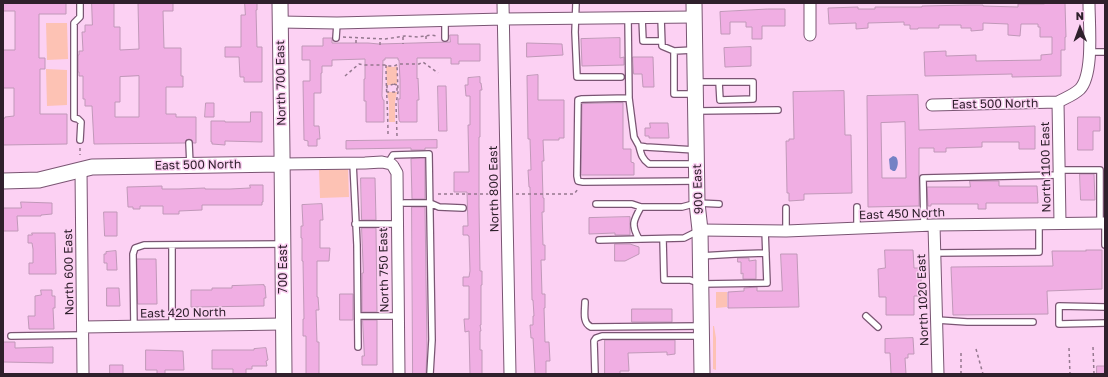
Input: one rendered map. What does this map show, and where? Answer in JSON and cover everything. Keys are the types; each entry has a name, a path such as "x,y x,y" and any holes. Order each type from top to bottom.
{"street":[{"name":"North 700 East","path":"280,3 282,164"},
{"name":"North 800 East","path":"503,3 510,374"},
{"path":"810,3 810,35"},
{"path":"1058,102 1074,94 1080,88 1088,70 1089,3"},
{"path":"280,22 337,23 504,19 661,18 694,10"},
{"name":"900 East","path":"694,10 697,203 700,230 702,374"},
{"name":"East 500 North","path":"932,105 1058,102"},
{"name":"North 1100 East","path":"1058,102 1060,223"},
{"name":"East 500 North","path":"3,181 39,180 92,167 382,162 391,164"},
{"name":"700 East","path":"282,164 284,374"},
{"name":"North 750 East","path":"391,164 397,173 399,374"},
{"name":"North 600 East","path":"81,170 84,374"},
{"name":"East 450 North","path":"700,230 786,231 929,226 1103,223"},
{"name":"North 1020 East","path":"929,226 935,253 938,374"},
{"name":"East 420 North","path":"83,331 134,327 283,324"}],"lane":[{"path":"80,3 80,17 74,23 74,118 78,119 80,122 80,140"},
{"path":"576,3 577,78 621,77"},
{"path":"628,18 629,98 634,137 639,146 642,157 649,164 696,157"},
{"path":"642,18 643,41 661,41"},
{"path":"661,18 662,46 674,51 694,50"},
{"path":"445,21 445,37"},
{"path":"336,37 337,23"},
{"path":"674,51 674,94 719,82 753,82 753,99 720,100 719,82"},
{"path":"1089,52 1105,52"},
{"path":"629,98 578,100 578,181 697,181"},
{"path":"695,111 778,110"},
{"path":"189,143 190,165"},
{"path":"639,146 696,157"},
{"path":"391,164 393,155 429,154 432,340 430,374"},
{"path":"353,163 357,245 358,347"},
{"path":"929,226 923,178 1100,170 1105,245"},
{"path":"404,203 430,203 439,207 462,208"},
{"path":"596,204 632,204 641,207 682,207 697,203 719,204"},
{"path":"639,239 634,231 634,219 641,207"},
{"path":"857,207 857,228"},
{"path":"786,208 786,231"},
{"path":"355,224 397,224"},
{"path":"935,253 1039,252 1039,224"},
{"path":"598,240 684,238 700,230"},
{"path":"663,239 664,280 690,280 700,284 766,283 765,230"},
{"path":"134,327 133,254 135,248 144,245 283,244"},
{"path":"172,245 172,326"},
{"path":"700,256 766,253"},
{"path":"585,302 585,322 591,327 701,331"},
{"path":"1105,307 1059,306 1059,324 1105,323"},
{"path":"358,316 398,316"},
{"path":"866,316 878,327"},
{"path":"937,320 967,322 1033,322"},
{"path":"11,336 83,331"},
{"path":"595,374 594,341 596,338 602,336 701,331"}],"path":[{"path":"336,37 385,39 426,36 445,37"},
{"path":"426,36 426,42"},
{"path":"356,37 356,43"},
{"path":"403,37 403,44"},
{"path":"380,38 380,45"},
{"path":"345,76 359,64 394,66 419,64 423,62 438,73"},
{"path":"386,65 388,136"},
{"path":"397,65 397,136"},
{"path":"386,89 389,84 397,85 397,88"},
{"path":"386,89 387,92 397,92 397,88"},
{"path":"516,194 574,194 583,182"},
{"path":"430,194 495,194"},
{"path":"1093,347 1094,374"},
{"path":"1069,348 1070,374"},
{"path":"976,349 983,374"},
{"path":"961,350 961,374"}],"shaded area":[{"path":"46,23 67,23 68,59 47,60"},
{"path":"386,66 397,66 397,85 387,86"},
{"path":"46,69 67,70 67,105 47,106"},
{"path":"387,92 397,92 395,102 395,122 389,122 389,102"},
{"path":"348,168 349,197 320,198 319,169"},
{"path":"716,292 727,292 727,307 716,308"},
{"path":"713,326 716,338 716,370 713,369"}],"water":[{"path":"893,156 896,157 898,162 895,171 890,169 889,159"}],"building":[{"path":"3,3 66,3 66,14 39,14 39,58 45,58 45,69 40,69 40,114 67,114 67,144 3,145 3,119 5,117 14,116 14,88 3,88 3,50 15,50 15,11 3,11"},
{"path":"92,3 114,3 114,27 120,27 120,50 139,49 138,3 173,3 173,11 163,11 164,48 181,48 181,76 183,76 183,87 166,87 166,114 176,114 176,117 196,117 196,143 193,143 192,140 189,139 186,140 185,143 94,144 92,106 85,106 85,99 83,99 83,76 79,76 78,72 78,55 79,51 83,51 82,32 85,32 85,25 92,25","holes":["139,76 139,117 115,117 115,102 120,102 120,77"]},
{"path":"245,3 257,3 257,47 262,47 262,82 244,82 244,77 240,77 239,57 225,57 225,47 241,47 241,15 245,15"},
{"path":"1065,3 1066,37 1065,50 1061,50 1061,76 1012,77 1012,74 925,76 924,52 946,51 946,56 976,55 976,61 1041,60 1041,55 1052,54 1052,37 1040,37 1040,27 1038,27 1038,24 1021,24 1020,36 1008,35 1008,24 983,23 983,30 971,31 971,28 961,28 961,25 939,25 939,28 910,29 910,25 904,25 904,22 868,23 868,28 856,29 856,23 829,24 828,8 858,7 858,9 875,9 875,7 971,5 1018,7 1018,4"},
{"path":"785,9 785,26 762,26 762,39 752,39 752,27 746,27 746,22 730,22 730,34 721,34 720,12"},
{"path":"450,35 458,35 458,44 480,44 480,61 459,61 459,64 451,64 451,58 417,58 419,100 417,100 417,122 400,122 399,120 398,99 400,99 400,80 398,58 385,58 385,60 383,60 382,96 384,100 384,122 366,122 366,101 364,101 365,59 332,60 332,66 322,66 321,93 314,93 314,126 319,126 320,139 317,139 317,146 308,146 308,141 304,140 303,81 310,81 310,60 302,60 302,46 323,46 323,38 332,38 332,43 379,44 450,42"},
{"path":"620,38 620,58 624,57 624,65 582,66 581,39"},
{"path":"527,43 562,44 563,55 527,57"},
{"path":"751,47 751,66 725,67 724,48"},
{"path":"633,57 653,57 654,87 643,87 642,74 634,74"},
{"path":"538,75 538,100 564,100 564,138 559,138 559,140 543,140 544,161 542,161 544,212 542,212 545,260 541,260 542,294 545,294 545,342 549,342 550,361 546,361 546,374 535,374 533,338 531,338 530,325 533,325 534,316 532,300 530,187 528,170 531,170 530,139 528,139 527,76"},
{"path":"480,77 482,90 480,90 479,206 480,271 482,271 480,350 482,350 482,374 470,374 469,331 465,332 464,319 469,319 469,286 463,286 463,277 469,277 470,271 469,236 463,235 463,226 468,226 467,192 454,192 454,172 469,172 468,125 470,125 470,96 466,96 465,85 468,85 468,78"},
{"path":"438,86 446,86 447,131 439,131"},
{"path":"844,91 845,135 851,135 852,193 804,194 804,200 789,201 789,193 787,193 786,141 789,141 789,139 794,139 793,92"},
{"path":"918,95 919,130 1035,126 1035,149 1019,149 1019,142 982,142 982,147 946,148 946,152 934,152 934,148 919,148 919,206 868,207 867,96","holes":["905,122 906,178 882,178 881,123"]},
{"path":"206,103 214,103 214,117 205,117"},
{"path":"623,103 623,149 631,149 631,162 634,163 634,175 581,175 582,104"},
{"path":"251,112 262,112 262,142 225,141 225,145 212,144 211,121 250,122"},
{"path":"1078,117 1100,117 1100,131 1093,131 1093,150 1078,150"},
{"path":"650,123 668,123 669,138 649,138 649,136 645,136 645,128 650,128"},
{"path":"437,140 437,148 425,148 425,150 411,150 411,148 346,149 346,141"},
{"path":"425,158 425,199 412,199 411,159"},
{"path":"1080,174 1094,174 1095,200 1081,200"},
{"path":"361,178 375,178 376,220 362,220"},
{"path":"970,181 999,181 999,186 1037,186 1038,203 986,203 986,209 978,209 978,204 931,204 931,206 928,206 927,187 970,187"},
{"path":"250,185 263,185 262,205 202,205 202,210 179,211 179,214 163,214 163,206 140,206 140,209 128,207 127,187 162,186 162,189 230,189 250,188"},
{"path":"21,202 52,203 52,214 41,216 17,216 18,231 3,231 3,208 21,208"},
{"path":"322,204 323,220 320,220 320,248 330,248 329,261 317,261 317,297 319,310 316,310 317,342 319,342 319,374 306,374 306,336 303,336 303,261 301,238 301,226 303,226 302,205"},
{"path":"412,207 425,207 426,374 413,374"},
{"path":"104,212 117,212 117,236 105,236"},
{"path":"630,217 630,235 615,235 615,233 589,234 589,218"},
{"path":"362,228 376,228 377,312 362,312"},
{"path":"32,233 55,233 56,274 29,274 29,263 33,263 33,249 32,243 28,243 28,235 32,235"},
{"path":"615,244 630,244 639,247 639,254 625,261 615,261"},
{"path":"885,250 913,250 914,268 921,268 921,296 914,296 914,315 886,315 886,297 879,297 878,269 885,268"},
{"path":"1102,250 1102,289 1047,291 1048,314 953,315 951,267 1053,266 1052,251"},
{"path":"116,251 117,270 107,270 107,263 104,263 104,254 106,254 106,252"},
{"path":"781,254 797,254 799,307 728,308 728,292 744,291 744,288 757,287 757,291 782,291"},
{"path":"738,258 749,258 749,261 756,260 756,279 743,279 743,273 741,274 741,262 738,262"},
{"path":"137,259 156,259 157,304 138,304"},
{"path":"264,285 266,298 264,298 264,306 191,307 191,290 212,290 212,288 232,288 232,286"},
{"path":"107,288 119,288 120,306 107,306"},
{"path":"41,290 52,290 52,296 55,296 55,308 53,308 54,329 29,329 28,316 35,316 35,296 41,295"},
{"path":"340,294 353,294 353,320 340,320"},
{"path":"632,309 672,309 672,322 632,322"},
{"path":"363,320 377,320 377,365 362,365 362,356 364,356"},
{"path":"913,338 914,354 908,354 908,358 905,358 906,374 891,374 890,353 885,353 885,339"},
{"path":"605,340 675,340 675,354 667,355 667,352 628,353 629,371 620,371 620,374 605,374"},
{"path":"3,342 15,342 15,348 53,347 53,363 3,362"},
{"path":"266,348 268,360 266,361 267,366 252,366 252,369 246,369 246,374 233,374 233,369 212,369 212,350 254,350"},
{"path":"146,350 183,351 184,370 165,370 165,374 157,374 157,370 146,370"},
{"path":"110,365 123,365 123,374 110,374"},
{"path":"1097,366 1105,366 1105,374 1097,374"}]}
